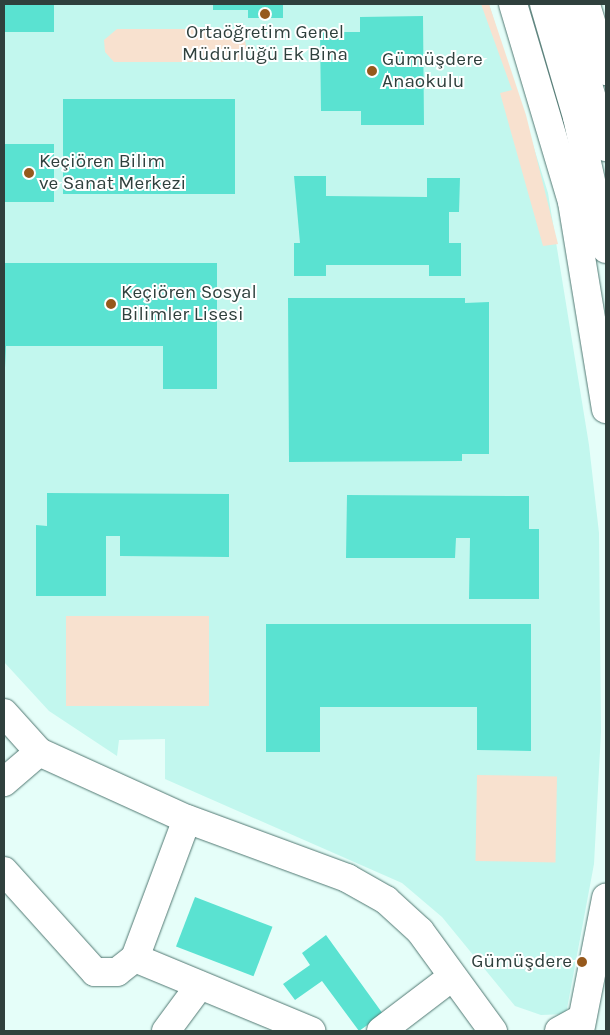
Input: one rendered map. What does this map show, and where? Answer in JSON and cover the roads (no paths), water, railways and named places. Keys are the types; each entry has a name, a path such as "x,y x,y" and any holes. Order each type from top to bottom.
{"street":[{"path":"513,4 572,202 606,409"},
{"path":"544,4 580,126 606,249"},
{"path":"565,4 606,146"},
{"path":"585,4 606,71"},
{"path":"4,713 39,752 187,818 347,878 386,900 420,931 452,977 496,1028"},
{"path":"4,782 39,752"},
{"path":"4,872 95,972 117,972 135,958 187,818"},
{"path":"559,1031 581,1024 606,898"},
{"path":"135,958 200,985 268,1023 310,1031"},
{"path":"381,1031 452,977"},
{"path":"166,1031 200,985"}],"place":[{"name":"Ortaöğretim Genel Müdürlüğü Ek Bina","path":"265,14"},
{"name":"Gümüşdere Anaokulu","path":"372,71"},
{"name":"Keçiören Bilim ve Sanat Merkezi","path":"29,173"},
{"name":"Keçiören Sosyal Bilimler Lisesi","path":"111,304"},
{"name":"Gümüşdere","path":"582,962"}]}
